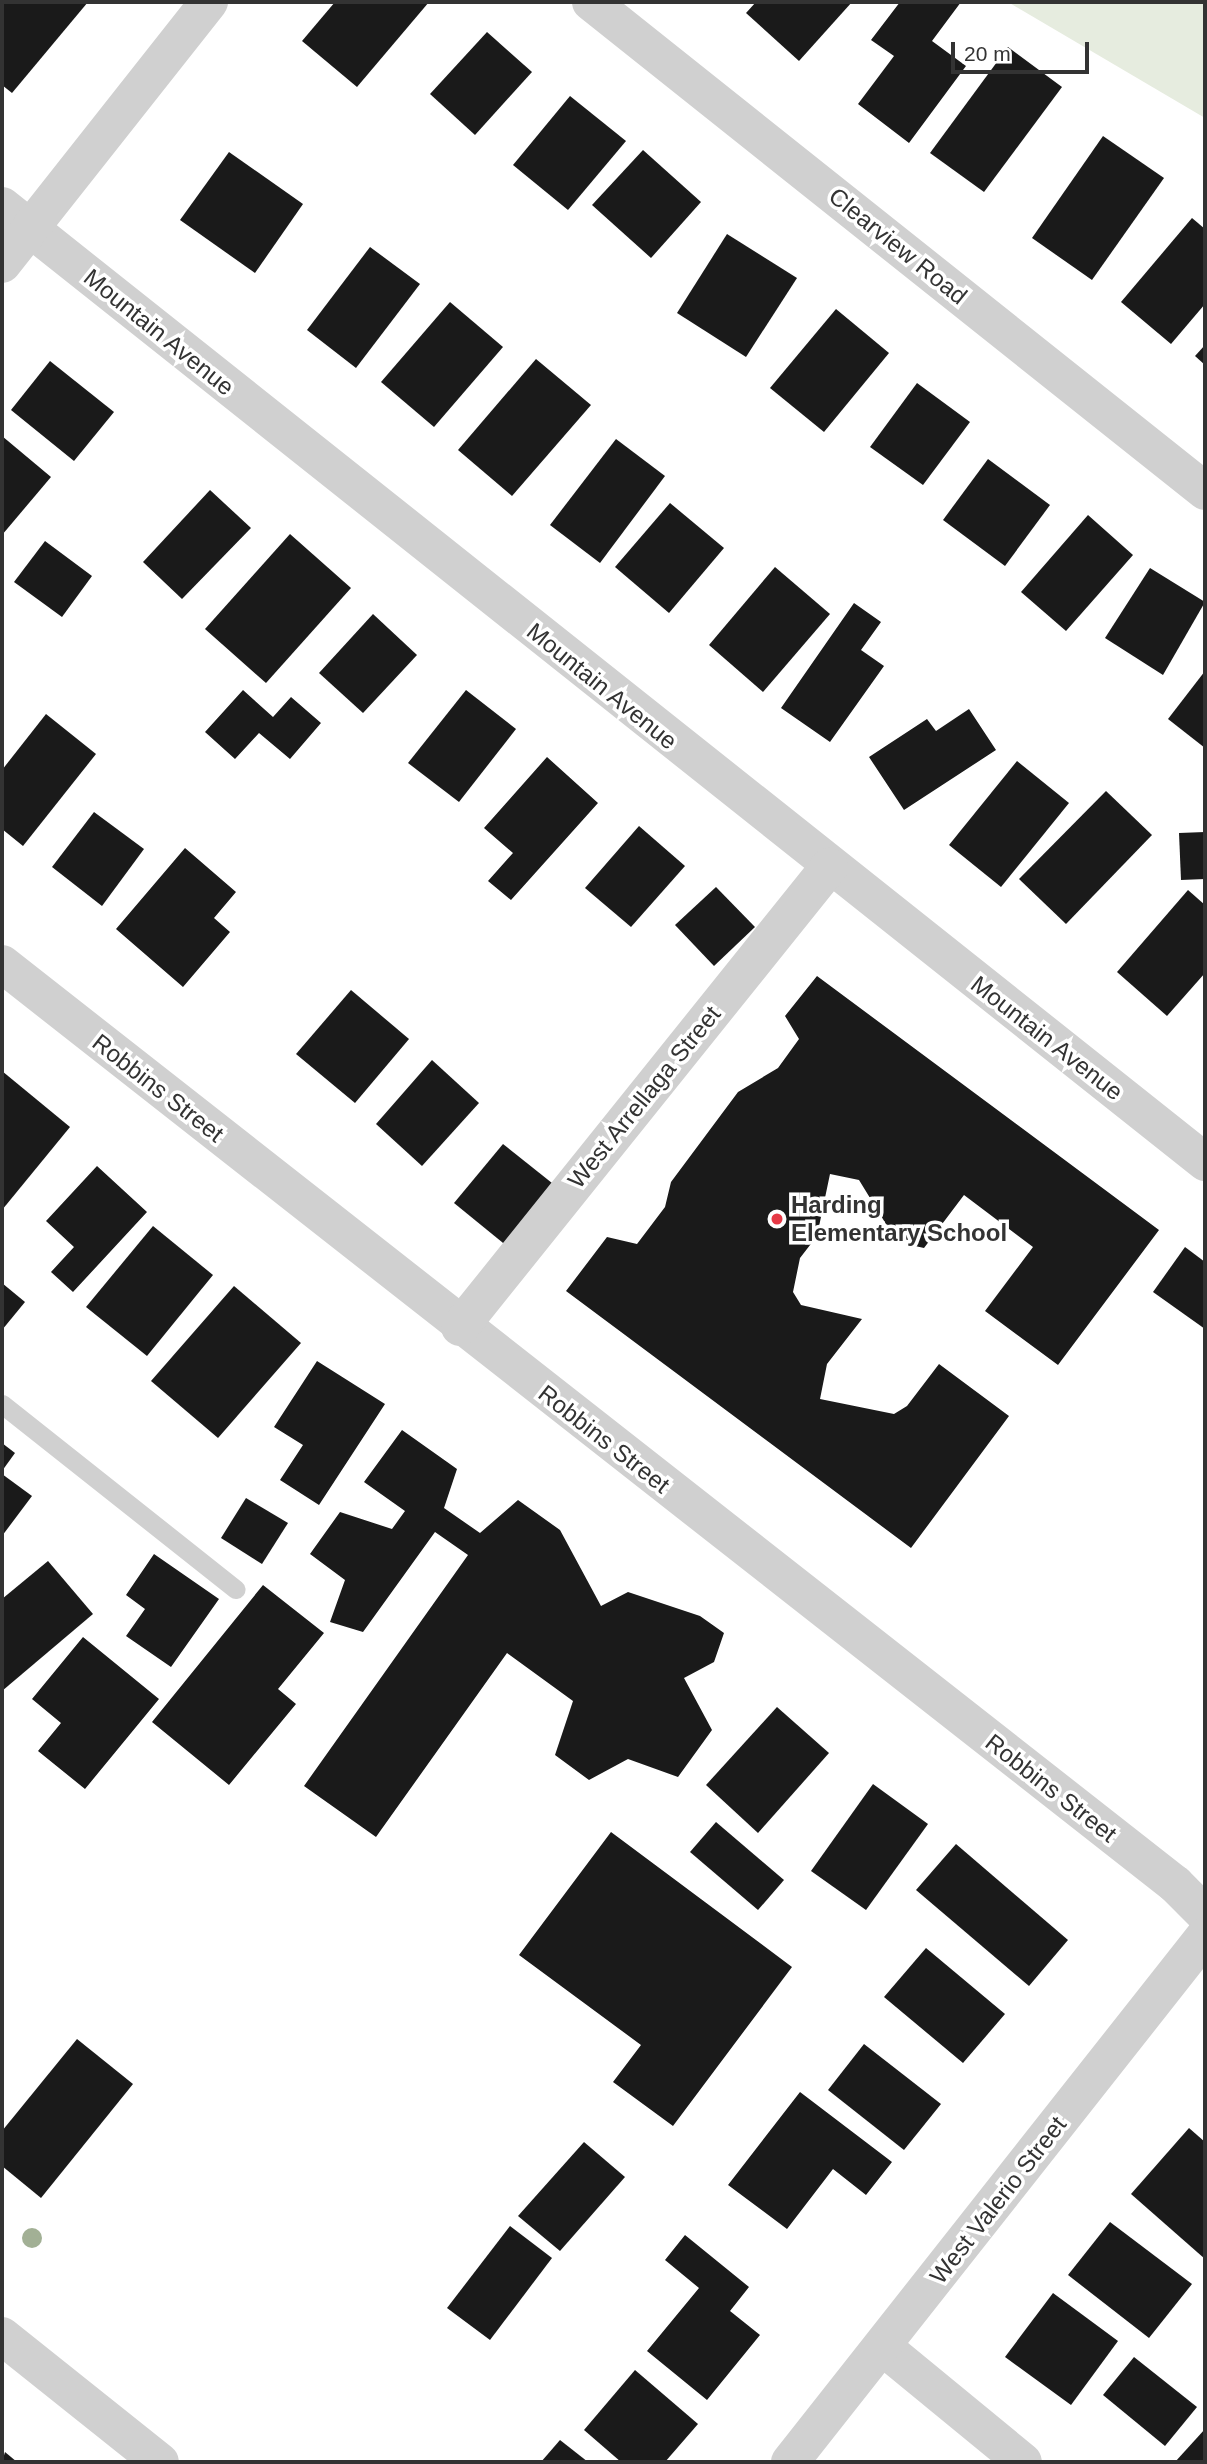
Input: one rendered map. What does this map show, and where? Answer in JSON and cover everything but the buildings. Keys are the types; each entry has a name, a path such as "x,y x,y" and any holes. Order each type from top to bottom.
{"street":[{"path":"2,264 16,217 209,2"},
{"name":"Clearview Road","path":"591,2 1205,491"},
{"name":"Mountain Avenue","path":"16,217 829,867 1205,1162"},
{"name":"West Arrellaga Street","path":"460,1327 829,867"},
{"name":"Robbins Street","path":"2,964 460,1327 1175,1884 1205,1914"},
{"name":"West Valerio Street","path":"790,2462 1205,1936"},
{"path":"2,2336 160,2462"},
{"path":"883,2347 1023,2462"}],"lane":[{"path":"2,1404 235,1589"}],"shaded area":[{"path":"1008,2 1205,2 1205,118"}],"place":[{"name":"Harding Elementary School","path":"777,1219"}]}
